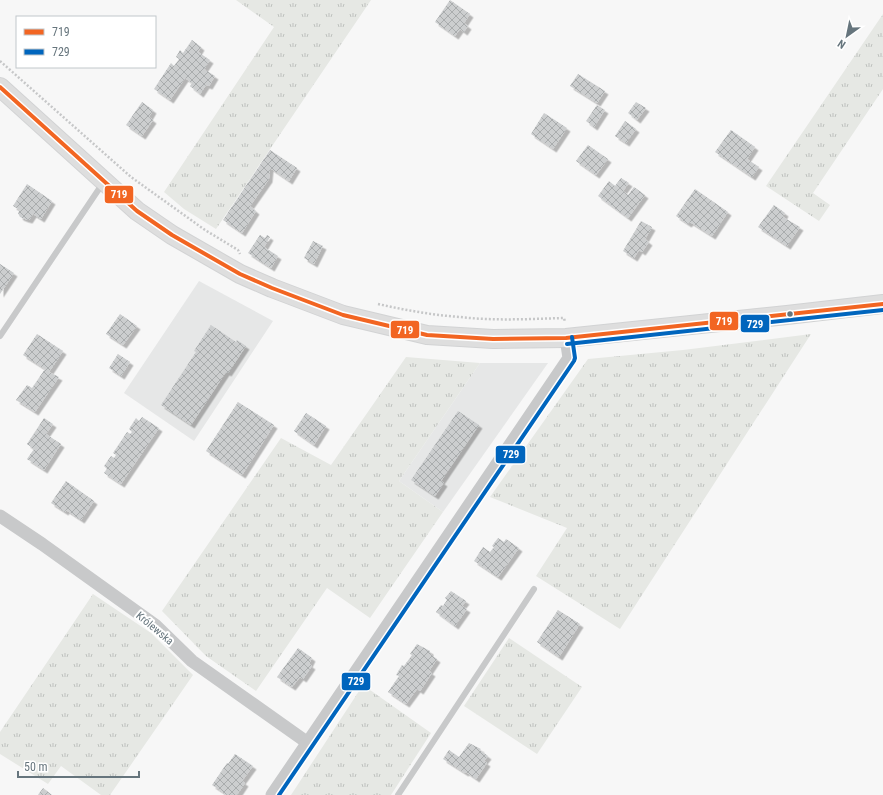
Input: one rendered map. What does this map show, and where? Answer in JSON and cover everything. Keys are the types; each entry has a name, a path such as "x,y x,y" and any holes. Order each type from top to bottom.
{"main road":[{"path":"0,87 137,211 172,235 240,274 343,315 427,335 492,339 566,338 883,304"}],"street":[{"path":"272,795 569,358 566,338"},
{"name":"Królewska","path":"0,516 156,625 192,661 308,743"}],"lane":[{"path":"0,336 104,182"},
{"path":"398,795 534,589"}],"path":[{"path":"0,61 131,177 205,230 238,250 241,255"},
{"path":"374,303 420,313 461,318 564,318"}],"shaded area":[{"path":"199,281 273,321 194,441 124,393"},
{"path":"480,363 548,363 443,512 399,481"}],"green space":[{"path":"236,0 371,0 216,229 184,209 164,192 274,27"},
{"path":"883,14 883,89 813,193 830,205 819,221 766,186"},
{"path":"811,334 620,629 536,576 567,528 490,497 588,359 683,350"},
{"path":"406,357 480,363 399,481 443,512 370,618 327,588 256,691 206,656 162,611 281,438 331,465"},
{"path":"93,594 151,633 193,675 110,795 101,795 61,766 48,784 0,754 0,732"},
{"path":"509,638 582,687 537,754 464,706"},
{"path":"363,685 431,733 391,795 291,795"}],"building":[{"path":"450,0 470,14 464,23 468,26 464,32 460,29 455,36 435,22"},
{"path":"192,40 201,47 198,52 210,60 204,69 215,76 209,86 206,85 200,94 190,86 192,83 185,78 170,100 154,89 171,63 174,66 179,59 176,57 180,50 183,53"},
{"path":"578,74 605,91 597,103 570,86"},
{"path":"142,102 153,110 149,117 153,120 142,136 126,125"},
{"path":"636,102 646,108 637,120 628,113"},
{"path":"597,105 605,110 594,127 586,121"},
{"path":"544,113 567,128 553,149 531,134"},
{"path":"625,121 636,129 626,143 615,136"},
{"path":"731,130 755,147 747,159 759,167 752,177 715,152"},
{"path":"588,145 608,159 596,175 576,161"},
{"path":"270,150 297,168 289,181 270,168 269,179 250,206 256,211 242,233 223,220"},
{"path":"621,178 629,183 623,191 628,195 634,187 645,195 628,218 598,196 609,181 615,186"},
{"path":"27,184 52,201 41,219 33,214 29,220 20,217 18,213 20,210 13,206"},
{"path":"695,189 728,212 712,236 690,222 688,224 676,216"},
{"path":"774,205 785,213 783,217 800,227 787,246 758,227"},
{"path":"641,221 652,227 645,239 649,242 642,252 639,250 634,258 623,251"},
{"path":"260,235 265,238 267,235 270,237 264,247 278,256 271,268 248,253"},
{"path":"313,241 323,246 314,264 304,258"},
{"path":"0,264 14,273 0,294"},
{"path":"120,314 137,326 123,345 106,334"},
{"path":"211,325 236,342 237,340 246,346 228,373 226,372 191,425 161,405 196,352 194,351"},
{"path":"37,334 63,351 49,372 59,377 35,412 16,400 27,385 32,388 45,369 23,355"},
{"path":"118,354 130,362 121,376 109,368"},
{"path":"238,402 274,425 242,475 206,451"},
{"path":"458,411 479,425 441,481 444,483 435,496 411,480"},
{"path":"306,413 326,426 314,445 294,431"},
{"path":"142,417 159,428 121,484 104,473 107,469 104,466 111,456 114,458 116,455 113,453 127,432 130,434 132,432 129,429 136,418 139,421"},
{"path":"44,418 53,424 46,434 61,444 44,470 27,459 34,449 27,444"},
{"path":"66,481 94,501 81,520 66,510 65,512 51,503"},
{"path":"498,538 504,542 506,539 519,548 498,577 474,561 483,547 490,552 494,547 492,546"},
{"path":"451,591 466,601 462,606 467,609 455,626 436,612 441,605 443,606 447,600 445,598"},
{"path":"558,610 580,624 559,657 537,642"},
{"path":"417,644 430,651 430,654 437,659 429,671 432,673 420,691 417,689 406,704 388,692 399,676 396,675 402,665 404,666 412,655 410,654"},
{"path":"298,648 312,658 309,664 312,666 303,679 300,677 292,687 277,677"},
{"path":"469,743 481,749 480,750 488,756 484,761 487,763 476,779 443,759 449,750 459,757"},
{"path":"235,754 253,766 242,781 245,783 237,795 227,795 212,785"},
{"path":"43,788 52,795 38,795"}],"transit line":[{"name":"719","path":"0,87 137,211 172,235 240,274 343,315 427,335 493,339 566,338 883,304"},
{"name":"729","path":"567,344 883,310"},
{"name":"729","path":"279,795 574,361 575,358 572,337"}]}
